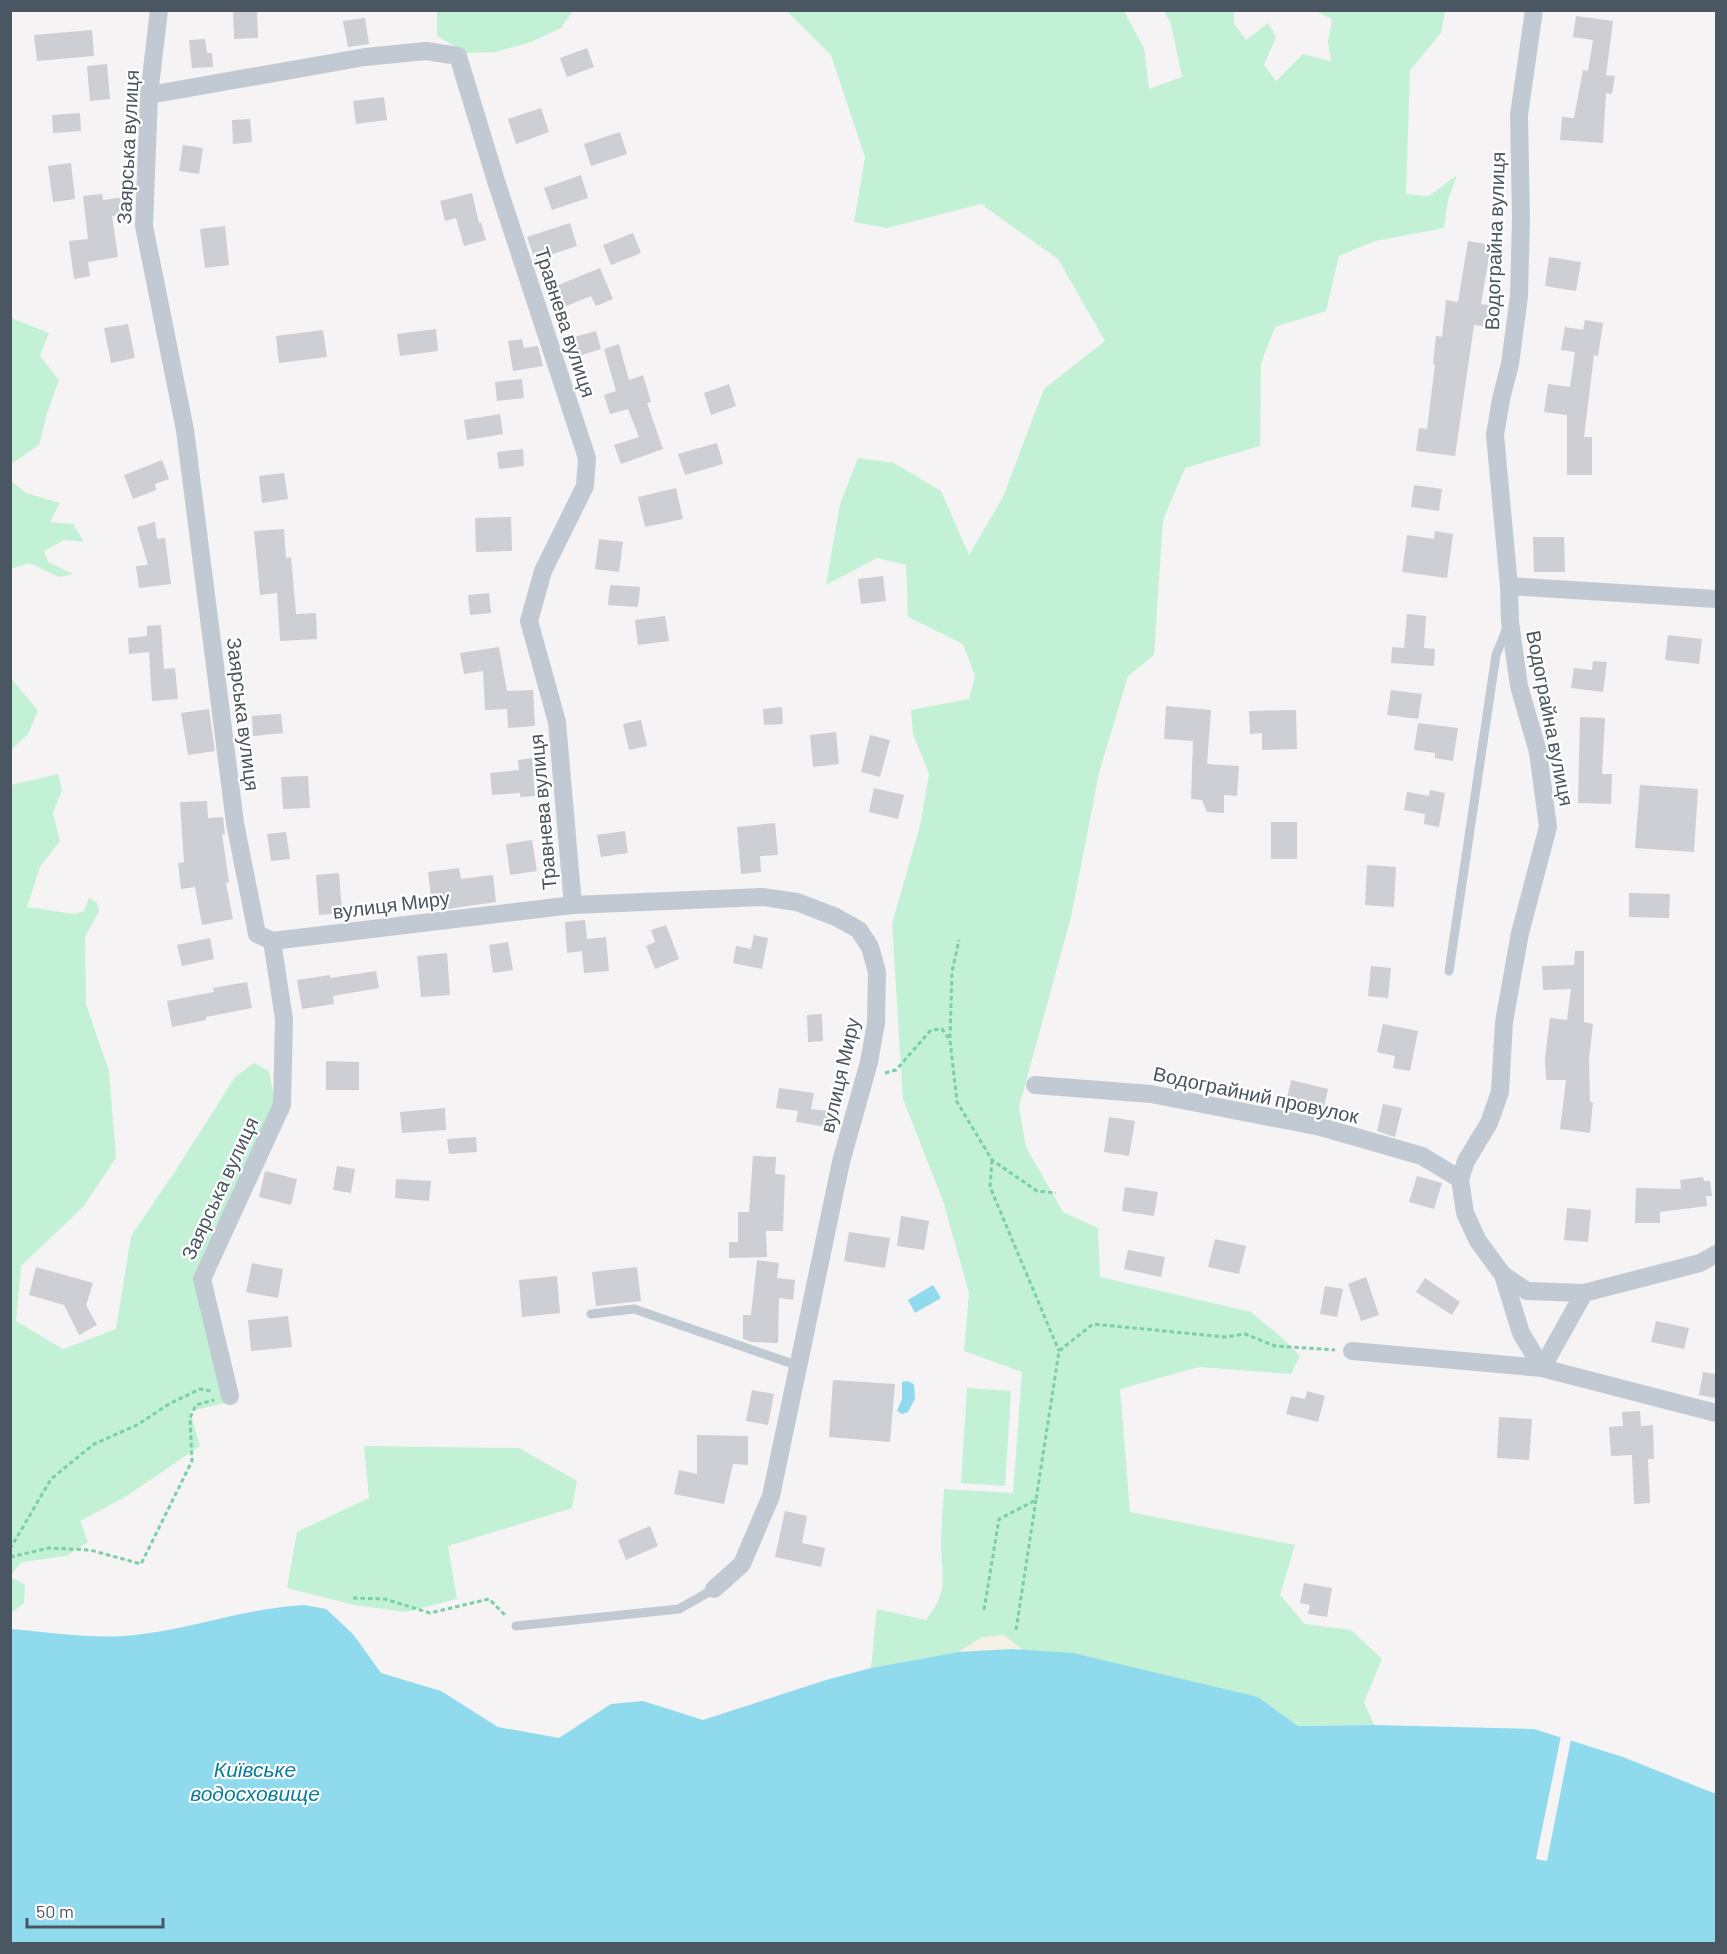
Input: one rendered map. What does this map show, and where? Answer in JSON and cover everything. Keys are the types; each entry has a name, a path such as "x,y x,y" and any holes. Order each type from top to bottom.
{"street":[{"name":"Заярська вулиця","path":"159,10 149,95 144,226 185,430 236,823 257,934 272,940 284,1019 282,1105 202,1279 230,1396"},
{"name":"Водограйна вулиця","path":"1460,1179 1466,1161 1490,1123 1500,1092 1504,1022 1520,933 1548,827 1538,752 1519,686 1510,622 1509,586 1495,435 1510,364 1519,296 1521,218 1519,115 1534,10"},
{"name":"Травнева вулиця","path":"149,95 365,57 426,51 458,56 496,181 587,458 585,486 543,571 530,621 557,722 573,905"},
{"path":"1509,586 1716,599"},
{"name":"вулиця Миру","path":"272,940 573,905 762,897 796,902 837,917 859,930 870,947 877,972 876,1023 869,1062 841,1162 771,1496 742,1564 714,1589"},
{"name":"Водограйний провулок","path":"1035,1084 1151,1094 1321,1127 1422,1156 1460,1179"},
{"path":"1460,1179 1465,1213 1478,1241 1503,1275 1521,1333 1542,1368"},
{"path":"1503,1275 1527,1291 1584,1293 1700,1263 1716,1254"},
{"path":"1542,1368 1584,1293"},
{"path":"1352,1351 1542,1368 1716,1413"}],"lane":[{"path":"1449,971 1496,655 1510,622"},
{"path":"591,1314 634,1309 799,1366"},
{"path":"516,1626 679,1609 714,1589"}],"path":[{"path":"959,940 952,972 950,1040 957,1102 992,1160 1037,1191 1056,1193"},
{"path":"869,1062 883,1074 896,1070 931,1030 942,1029 950,1040"},
{"path":"992,1160 990,1187 1021,1266 1059,1351 1016,1630"},
{"path":"1059,1351 1093,1324 1226,1337 1245,1334 1275,1346 1352,1351"},
{"path":"10,1549 51,1479 94,1444 137,1425 169,1404 200,1389"},
{"path":"10,1557 50,1548 90,1550 141,1564 192,1461 190,1418 196,1405 230,1396"},
{"path":"984,1610 999,1519 1036,1500"},
{"path":"353,1598 385,1599 430,1613 489,1599 516,1626"}],"green space":[{"path":"437,11 573,11 561,28 531,42 495,52 466,53 437,36"},
{"path":"787,11 1124,11 1144,48 1149,89 1182,77 1171,24 1164,11 1234,11 1234,24 1246,40 1268,23 1276,37 1264,65 1276,81 1303,54 1331,61 1328,42 1332,19 1316,11 1445,11 1441,33 1410,70 1406,194 1429,196 1457,175 1448,200 1444,228 1375,241 1339,256 1326,311 1275,327 1261,363 1260,446 1185,468 1163,520 1154,655 1128,676 1099,773 1071,917 1019,1107 1026,1147 1063,1212 1098,1228 1100,1277 1251,1312 1300,1356 1291,1374 1199,1367 1120,1389 1130,1512 1295,1545 1280,1595 1305,1624 1351,1630 1382,1659 1364,1702 1374,1725 1298,1726 1258,1697 958,1652 871,1668 877,1609 926,1620 938,1601 943,1576 941,1538 944,1489 1013,1493 1022,1372 964,1351 969,1293 943,1201 903,1099 892,924 920,826 929,774 913,734 911,710 969,699 975,676 963,644 908,617 906,565 877,558 826,585 840,504 858,458 894,463 941,491 969,555 1003,497 1044,389 1105,341 1058,259 981,204 887,228 854,222 865,157 831,55"},
{"path":"11,318 49,333 40,356 59,380 39,445 11,464"},
{"path":"10,480 26,493 60,503 50,522 73,524 84,542 64,540 44,551 48,562 73,574 59,577 29,563 11,569"},
{"path":"11,678 38,711 28,734 11,750"},
{"path":"58,774 62,790 53,813 60,841 40,867 27,907 74,914 84,911 89,898 97,903 99,911 85,937 86,1004 109,1071 116,1158 83,1207 21,1266 16,1321 63,1349 116,1329 131,1236 235,1077 254,1063 269,1071 275,1103 195,1277 235,1401 190,1411 200,1446 125,1497 80,1521 88,1542 66,1556 22,1562 11,1575 11,785"},
{"path":"967,1388 1011,1391 1005,1486 961,1483"},
{"path":"364,1446 519,1448 577,1481 572,1508 448,1546 457,1599 406,1612 354,1605 287,1588 297,1532 369,1498"},
{"path":"11,1577 25,1585 24,1603 11,1613"}],"sand":[{"path":"1004,1635 1023,1650 958,1652 982,1637"}],"water":[{"path":"933,1285 941,1298 915,1313 908,1300"},
{"path":"907,1381 914,1384 915,1399 908,1412 902,1414 897,1411 902,1399 902,1382"},
{"name":"Київське водосховище","path":"304,1605 326,1609 353,1634 381,1673 441,1691 498,1727 559,1738 611,1704 643,1701 703,1720 826,1680 871,1668 958,1652 1012,1649 1073,1653 1258,1697 1298,1726 1374,1725 1534,1729 1623,1757 1716,1794 1716,1943 11,1943 10,1629 89,1636 135,1635 262,1610"}],"pier":[{"path":"1561,1736 1571,1739 1547,1861 1536,1859"}],"building":[{"path":"233,10 257,10 258,38 234,39"},
{"path":"1576,16 1613,21 1606,75 1615,76 1612,94 1606,93 1603,143 1560,140 1562,117 1574,118 1583,70 1588,71 1593,40 1573,37"},
{"path":"365,18 369,44 348,47 343,21"},
{"path":"92,30 94,56 37,61 34,35"},
{"path":"205,39 207,53 212,53 213,67 192,68 189,40"},
{"path":"587,48 594,67 567,77 560,58"},
{"path":"107,64 110,99 90,101 87,66"},
{"path":"384,97 387,120 356,124 353,101"},
{"path":"541,108 549,132 516,144 508,119"},
{"path":"80,113 81,131 53,133 52,115"},
{"path":"250,119 252,142 233,144 232,120"},
{"path":"620,132 627,154 591,166 584,144"},
{"path":"183,145 203,148 199,174 179,171"},
{"path":"71,163 75,199 53,202 48,166"},
{"path":"581,175 588,198 552,210 544,188"},
{"path":"472,193 479,223 481,222 486,240 464,246 456,218 445,221 440,201"},
{"path":"102,194 103,200 125,197 127,214 112,216 118,257 88,262 90,276 74,279 69,241 88,239 83,196"},
{"path":"570,223 577,246 535,260 527,237"},
{"path":"225,226 229,265 205,268 200,229"},
{"path":"633,233 641,253 611,265 603,245"},
{"path":"1468,241 1491,245 1481,304 1495,306 1492,327 1474,325 1455,456 1416,451 1419,428 1427,429 1436,336 1442,337 1446,300 1458,302"},
{"path":"1549,257 1581,262 1576,291 1545,286"},
{"path":"600,268 613,299 596,306 591,296 564,307 556,286"},
{"path":"1585,320 1603,323 1598,356 1594,355 1584,437 1592,437 1592,475 1567,475 1567,415 1544,412 1548,384 1570,387 1575,352 1561,350 1565,327 1583,330"},
{"path":"128,324 135,358 111,363 104,328"},
{"path":"436,329 438,351 400,356 397,334"},
{"path":"323,330 327,357 279,363 276,336"},
{"path":"596,331 601,349 576,357 570,338"},
{"path":"522,339 524,348 538,346 543,366 513,371 508,341"},
{"path":"619,344 629,380 643,375 651,402 647,403 663,449 621,464 614,445 639,437 628,409 610,414 604,395 616,391 604,349"},
{"path":"522,379 524,398 497,401 495,382"},
{"path":"729,384 736,406 711,415 704,393"},
{"path":"500,414 503,434 467,440 464,420"},
{"path":"717,443 723,464 685,475 678,454"},
{"path":"523,449 524,466 499,469 497,452"},
{"path":"162,460 169,479 155,484 156,490 133,499 124,475"},
{"path":"284,473 288,499 262,503 259,476"},
{"path":"1414,485 1442,489 1439,511 1411,507"},
{"path":"676,488 683,519 645,527 638,497"},
{"path":"511,517 512,551 476,552 475,518"},
{"path":"155,522 157,539 165,538 171,584 139,588 136,566 148,565 137,527"},
{"path":"284,529 286,558 291,557 296,614 316,613 317,639 280,641 277,593 260,595 254,531"},
{"path":"1435,531 1453,534 1447,578 1402,572 1407,535 1434,539"},
{"path":"1533,537 1564,537 1565,572 1534,572"},
{"path":"599,539 623,542 619,572 595,569"},
{"path":"883,576 886,601 861,604 858,579"},
{"path":"610,585 640,587 638,607 608,605"},
{"path":"489,593 491,613 470,615 468,595"},
{"path":"1407,614 1426,616 1424,648 1435,649 1434,666 1391,663 1392,647 1404,648"},
{"path":"665,616 669,641 638,645 635,620"},
{"path":"161,625 164,669 175,668 178,699 152,701 149,652 129,654 128,638 147,636 147,626"},
{"path":"1668,635 1702,639 1699,664 1665,660"},
{"path":"499,647 507,691 533,690 535,726 508,728 507,709 485,710 483,671 464,674 460,653"},
{"path":"1593,661 1607,662 1603,692 1571,688 1574,668 1592,670"},
{"path":"1391,690 1422,694 1418,719 1387,715"},
{"path":"1166,706 1211,710 1207,764 1239,766 1237,796 1224,795 1224,813 1207,812 1202,800 1191,799 1193,741 1164,739"},
{"path":"782,707 783,724 764,725 763,709"},
{"path":"209,709 215,751 188,755 181,713"},
{"path":"1296,710 1297,749 1262,750 1262,733 1250,734 1249,711"},
{"path":"281,714 283,733 253,736 252,716"},
{"path":"1580,717 1605,718 1602,774 1612,774 1611,804 1578,803"},
{"path":"641,720 647,746 629,750 623,724"},
{"path":"1418,723 1458,728 1453,761 1435,758 1435,753 1414,750"},
{"path":"836,732 839,764 813,767 810,735"},
{"path":"870,735 890,740 880,777 861,772"},
{"path":"532,758 535,796 520,797 520,793 492,795 490,773 519,770 518,760"},
{"path":"308,776 310,808 283,809 281,777"},
{"path":"1640,785 1698,789 1694,852 1635,848"},
{"path":"874,788 904,795 898,819 869,812"},
{"path":"1430,790 1445,793 1439,827 1424,824 1425,814 1404,810 1407,792 1429,796"},
{"path":"207,801 208,818 223,817 225,834 222,834 229,882 226,883 233,919 202,925 195,887 181,889 178,863 184,862 180,802"},
{"path":"1271,822 1297,822 1297,859 1271,859"},
{"path":"775,823 778,855 760,856 761,872 741,874 737,827"},
{"path":"625,831 628,853 601,857 597,835"},
{"path":"286,832 290,859 271,861 267,834"},
{"path":"532,840 537,871 510,875 506,844"},
{"path":"1367,865 1396,867 1394,907 1365,905"},
{"path":"459,868 461,879 493,875 496,902 440,910 438,896 431,897 428,872"},
{"path":"339,873 342,913 319,915 316,875"},
{"path":"1629,893 1670,894 1669,918 1629,917"},
{"path":"585,920 587,939 606,937 609,971 584,973 582,951 567,953 565,922"},
{"path":"666,925 679,959 655,969 646,946 655,942 651,930"},
{"path":"754,935 768,938 762,969 733,963 736,946 751,949"},
{"path":"210,938 214,959 182,966 177,945"},
{"path":"508,942 513,970 493,973 489,945"},
{"path":"1575,951 1584,951 1584,1022 1593,1024 1589,1058 1590,1102 1593,1102 1590,1133 1560,1129 1566,1080 1546,1080 1545,1058 1550,1018 1567,1020 1571,989 1543,990 1542,966 1574,965"},
{"path":"447,953 450,995 421,997 417,956"},
{"path":"1371,966 1391,968 1388,998 1368,996"},
{"path":"376,971 379,988 333,996 334,1004 302,1009 297,980"},
{"path":"247,982 252,1008 206,1017 206,1020 172,1027 167,1001 214,992 213,988"},
{"path":"822,1014 823,1041 808,1042 807,1015"},
{"path":"1383,1024 1418,1031 1410,1071 1393,1068 1395,1056 1377,1052"},
{"path":"326,1061 359,1062 359,1090 326,1090"},
{"path":"1291,1080 1328,1089 1323,1111 1286,1103"},
{"path":"779,1088 814,1093 811,1109 836,1112 834,1128 796,1122 798,1111 776,1108"},
{"path":"1383,1104 1402,1108 1395,1137 1377,1131"},
{"path":"445,1108 446,1130 402,1133 400,1112"},
{"path":"1109,1117 1135,1121 1129,1156 1104,1152"},
{"path":"476,1137 477,1152 449,1154 447,1139"},
{"path":"753,1156 776,1157 775,1174 785,1175 783,1231 766,1231 767,1257 729,1258 729,1242 738,1242 738,1212 749,1212"},
{"path":"337,1166 355,1169 351,1193 333,1190"},
{"path":"265,1171 297,1179 291,1205 259,1197"},
{"path":"1417,1176 1442,1183 1434,1209 1409,1202"},
{"path":"1703,1177 1704,1181 1710,1181 1712,1196 1706,1196 1707,1206 1660,1212 1660,1223 1635,1223 1636,1188 1681,1189 1680,1180"},
{"path":"396,1179 431,1181 429,1201 395,1198"},
{"path":"1125,1187 1158,1192 1154,1216 1122,1211"},
{"path":"1567,1208 1591,1210 1588,1242 1564,1240"},
{"path":"901,1216 929,1221 924,1250 897,1246"},
{"path":"849,1232 890,1238 885,1268 844,1261"},
{"path":"1215,1239 1246,1246 1239,1274 1208,1267"},
{"path":"1128,1250 1165,1257 1161,1277 1124,1269"},
{"path":"757,1260 779,1263 777,1278 795,1280 793,1300 779,1298 778,1343 752,1342 743,1339 743,1315 751,1315"},
{"path":"252,1263 283,1269 278,1298 246,1292"},
{"path":"36,1267 93,1283 86,1305 97,1325 79,1335 64,1305 29,1295"},
{"path":"637,1267 641,1301 596,1306 592,1272"},
{"path":"557,1276 560,1313 522,1317 519,1280"},
{"path":"1366,1277 1379,1315 1361,1321 1348,1284"},
{"path":"1425,1278 1460,1302 1452,1315 1416,1292"},
{"path":"1325,1286 1343,1289 1337,1317 1320,1314"},
{"path":"288,1316 292,1347 251,1351 248,1320"},
{"path":"1656,1321 1689,1328 1684,1349 1651,1342"},
{"path":"1703,1372 1716,1374 1716,1398 1699,1395"},
{"path":"833,1380 895,1384 890,1442 829,1437"},
{"path":"752,1390 774,1394 768,1425 746,1421"},
{"path":"1307,1391 1325,1396 1318,1422 1286,1414 1291,1396 1305,1399"},
{"path":"1640,1411 1641,1426 1653,1425 1654,1459 1648,1459 1650,1503 1634,1504 1632,1455 1611,1456 1609,1427 1623,1426 1622,1412"},
{"path":"1499,1417 1532,1419 1529,1460 1497,1458"},
{"path":"697,1435 748,1436 748,1465 733,1464 724,1504 674,1494 679,1470 697,1474"},
{"path":"785,1511 807,1516 802,1543 825,1548 821,1567 775,1557"},
{"path":"650,1526 658,1546 626,1560 618,1540"},
{"path":"1304,1583 1332,1588 1327,1617 1308,1614 1310,1605 1300,1603"}]}
